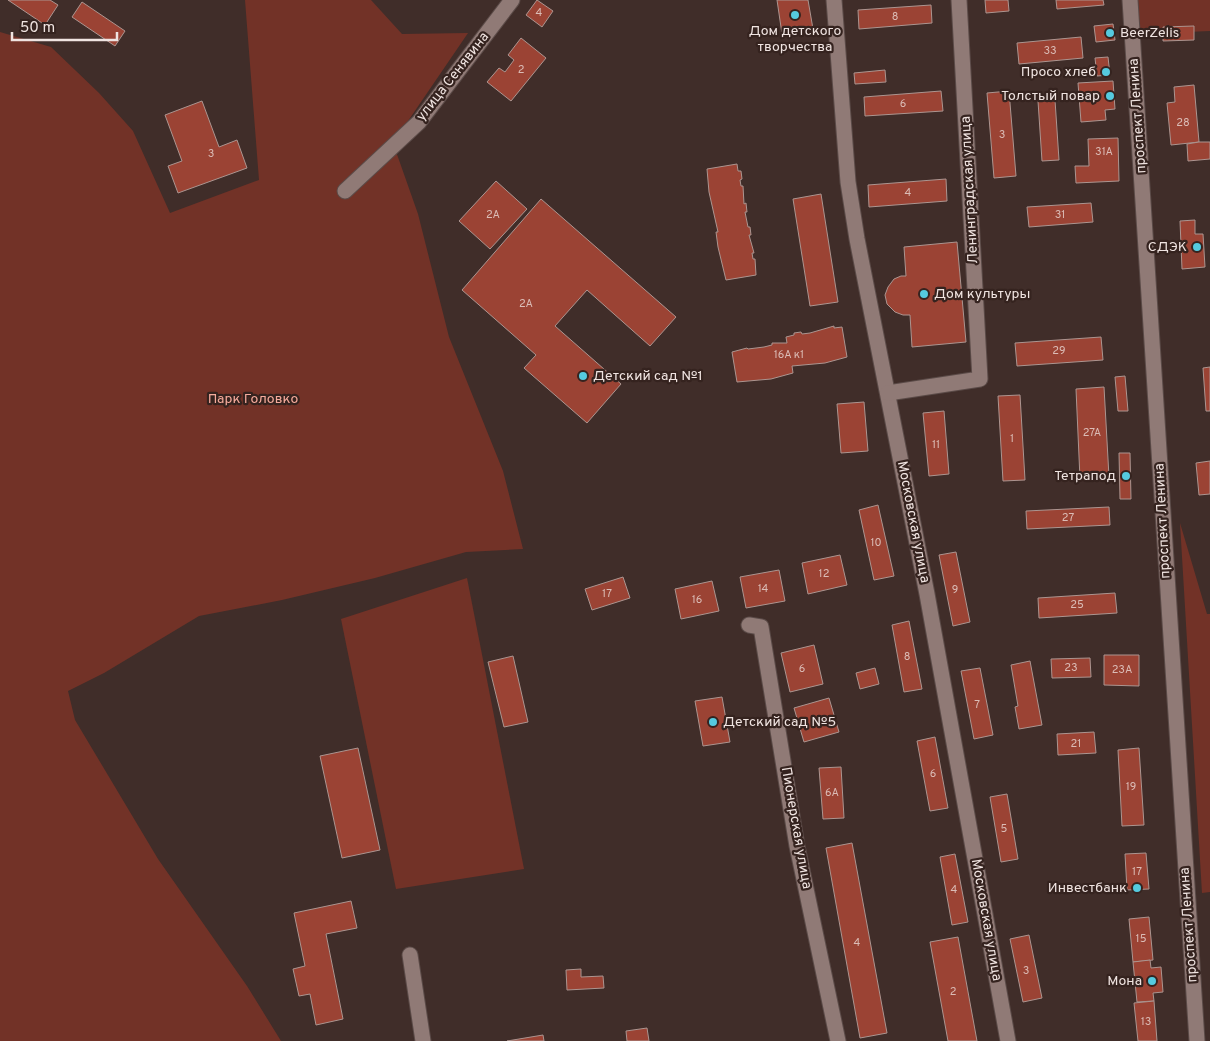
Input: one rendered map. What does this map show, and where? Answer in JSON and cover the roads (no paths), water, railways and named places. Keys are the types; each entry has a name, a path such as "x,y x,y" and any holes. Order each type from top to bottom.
{"street":[{"name":"улица Сенявина","path":"345,191 419,122 512,0"},
{"name":"Московская улица","path":"834,0 848,182 857,239 928,603 1008,1041"},
{"name":"Ленинградская улица","path":"888,393 980,379 960,0"},
{"name":"проспект Ленина","path":"1130,0 1197,1041"},
{"name":"Пионерская улица","path":"749,624 761,627 797,846 838,1041"},
{"path":"410,956 423,1041"}],"place":[{"name":"Дом детского творчества","path":"795,15"},
{"name":"BeerZelis","path":"1110,33"},
{"name":"Просо хлеб","path":"1106,72"},
{"name":"Толстый повар","path":"1110,96"},
{"name":"СДЭК","path":"1197,247"},
{"name":"Дом культуры","path":"924,294"},
{"name":"Детский сад №1","path":"583,376"},
{"name":"Тетрапод","path":"1126,476"},
{"name":"Детский сад №5","path":"713,722"},
{"name":"Инвестбанк","path":"1137,888"},
{"name":"Мона","path":"1152,981"}],"park label":[{"name":"Парк Головко","path":"253,399"}]}
